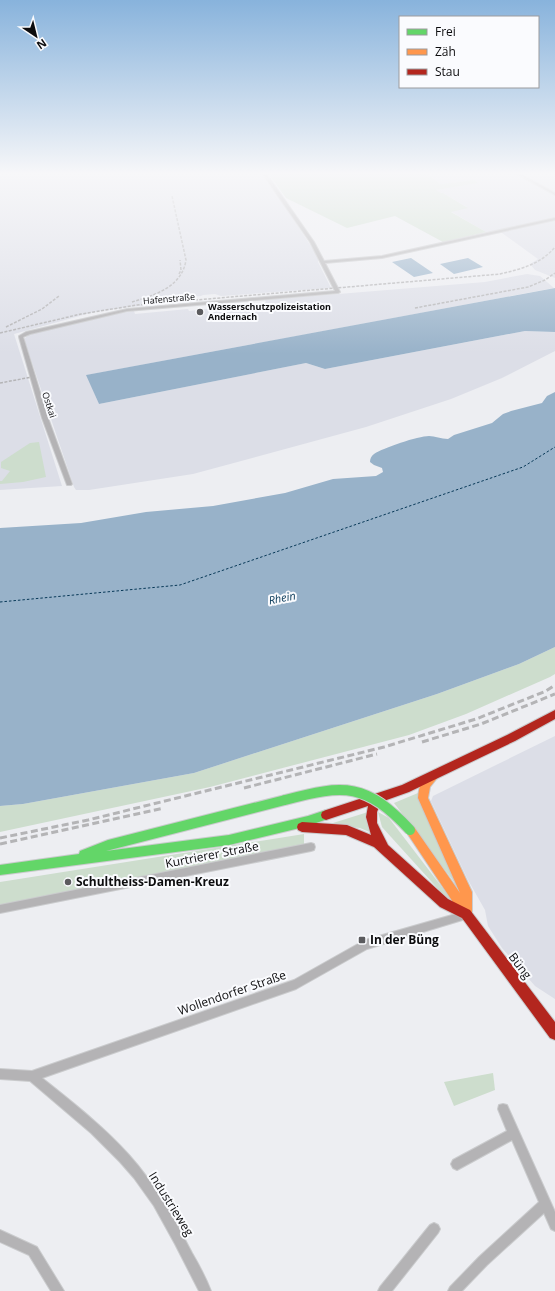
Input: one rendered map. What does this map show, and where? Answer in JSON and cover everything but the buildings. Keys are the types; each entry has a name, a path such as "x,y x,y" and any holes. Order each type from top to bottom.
{"main road":[{"path":"0,870 229,840 283,828 376,800 435,775 555,714"},
{"path":"376,800 372,808 371,823 377,836 386,848 444,903 466,914 466,892 423,798 425,785 435,775"},
{"name":"Büng","path":"69,861 108,845 305,794 330,789 356,791 374,797 389,806 410,830 466,914 552,1023 555,1033"},
{"path":"283,828 322,827 346,830 370,839 386,848"}],"street":[{"path":"305,233 322,262 382,257 491,233"},
{"name":"Hafenstraße","path":"28,333 127,310 338,292 322,262"},
{"name":"Ostkai","path":"28,333 21,337 21,340 45,418 70,484"},
{"name":"Kurtrierer Straße","path":"0,910 311,847"},
{"name":"Wollendorfer Straße","path":"0,1074 32,1076 296,984 365,945 466,914"},
{"name":"Industrieweg","path":"32,1076 114,1146 149,1189 180,1242 205,1291"},
{"path":"503,1109 555,1226"},
{"path":"457,1164 514,1133"},
{"path":"454,1291 483,1261 545,1204"},
{"path":"384,1291 434,1229"},
{"path":"0,1236 33,1251 58,1291"}],"shaded area":[{"path":"0,233 303,233 318,257 318,262 331,288 221,296 215,294 181,298 181,302 94,312 14,334 62,486 0,490"},
{"path":"502,233 555,233 555,278 535,270 530,264 538,259"},
{"path":"527,274 540,276 554,288 87,375 99,404 306,363 325,369 525,331 555,332 555,351 502,378 451,399 366,427 193,474 89,490 76,490 74,487 24,339 30,334 134,311 135,314 216,308 227,312 238,309 239,307 266,302 265,300 485,282"},
{"path":"555,736 555,999 535,986 502,948 488,926 485,910 468,880 431,801 433,796"}],"green space":[{"path":"427,233 481,233 443,242"},
{"path":"39,442 46,477 23,482 0,484 0,481 2,481 10,471 1,468 1,462 30,443"},
{"path":"555,647 555,674 466,714 409,735 210,787 0,832 0,806 23,804 194,773 437,694 519,664"},
{"path":"418,793 461,891 394,803"},
{"path":"368,812 372,833 360,828 335,825 333,823"},
{"path":"378,812 389,818 451,899 449,901 382,827"},
{"path":"304,834 304,844 0,906 0,882"},
{"path":"493,1073 495,1090 454,1106 444,1082"}],"water":[{"path":"411,258 433,273 414,277 392,262"},
{"path":"468,258 483,267 454,274 440,264"},
{"path":"555,288 555,332 525,331 325,369 306,363 99,404 86,375"},
{"name":"Rhein","path":"555,392 555,647 519,664 437,694 194,773 23,804 0,806 0,528 81,523 146,512 213,506 285,493 333,479 376,476 383,472 382,468 374,465 370,461 372,456 378,452 417,438 431,436 448,439 454,435 492,423 503,414 542,403 547,396"}],"ferry route":[{"path":"0,602 180,585 523,467 555,447"}],"railway":[{"path":"132,302 158,293 179,277 186,260 180,233"},
{"path":"0,333 81,314 137,305 500,274 523,268 537,262 555,247"},
{"path":"179,274 181,270 180,260"},
{"path":"415,308 528,287 545,280 555,273"},
{"path":"6,327 42,309 59,296"},
{"path":"0,383 32,377"},
{"path":"0,838 88,820 384,747 476,719 546,691 555,685"},
{"path":"422,742 481,724 555,694"},
{"path":"244,788 377,754"},
{"path":"0,844 164,808"}],"traffic: fast":[{"path":"285,800 323,791 354,791 368,795 381,803 395,814 410,830"},
{"path":"84,855 108,845 285,800"},
{"path":"0,870 229,840 308,821 326,815"}],"traffic: slow":[{"path":"433,777 425,785 423,798 466,892 466,914"},
{"path":"410,830 455,895 465,913"}],"traffic: jam":[{"path":"326,815 405,789 511,738 555,714"},
{"path":"376,800 371,817 376,833 383,844"},
{"path":"302,827 347,830 378,843 444,903 466,914"},
{"path":"466,914 555,1033"}],"place":[{"name":"Wasserschutzpolizeistation Andernach","path":"200,312"},
{"name":"Schultheiss-Damen-Kreuz","path":"68,882"},
{"name":"In der Büng","path":"362,940"}]}
